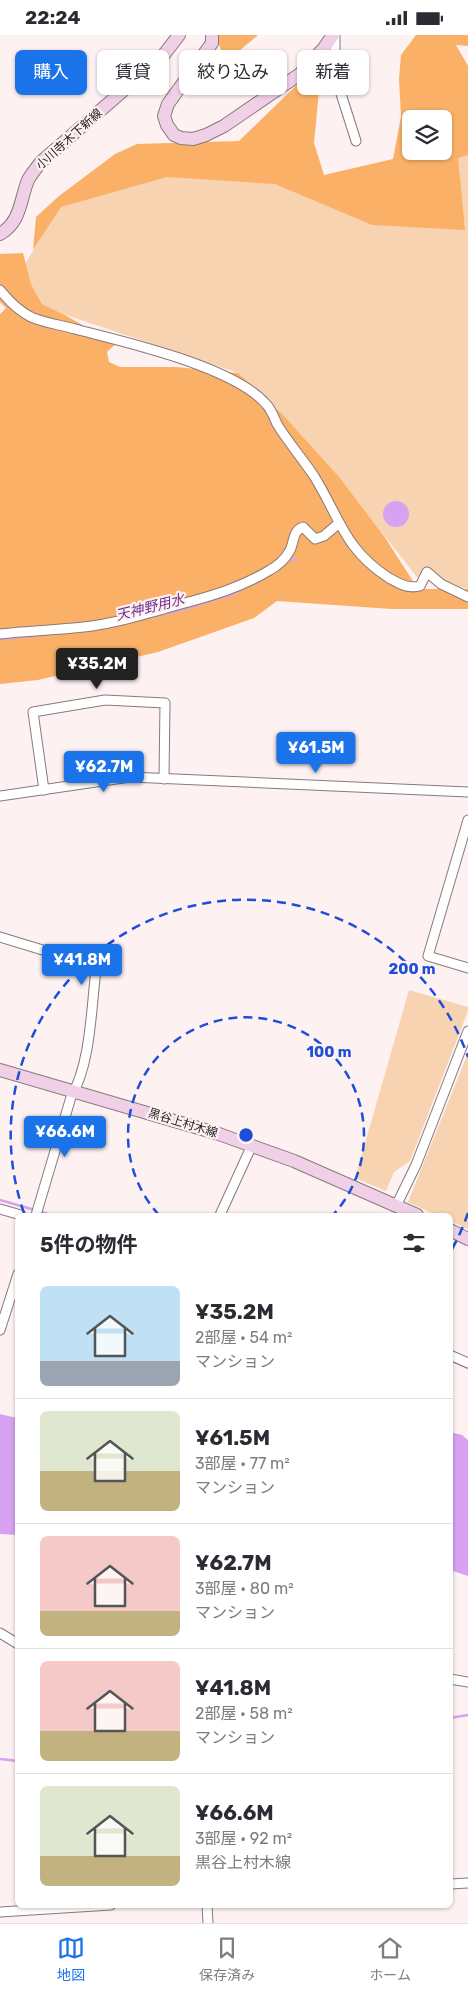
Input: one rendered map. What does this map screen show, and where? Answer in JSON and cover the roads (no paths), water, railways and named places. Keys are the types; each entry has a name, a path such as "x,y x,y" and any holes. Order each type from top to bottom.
{"main road":[{"name":"小川寺木下新線","path":"0,234 9,229 16,219 28,181 42,161 162,57 179,35"},
{"path":"212,35 212,43 168,104 164,116 167,125 174,135 181,138 193,139 224,126 300,75 334,35"},
{"name":"黒谷上村木線","path":"0,1070 180,1122 252,1145 294,1161 412,1213"},
{"path":"453,1232 468,1239"}],"street":[{"path":"334,35 334,75 356,141"},
{"path":"0,290 16,307 31,317 132,344 197,364 234,380 251,391 267,404 278,425 315,478 353,547 373,567 399,584 411,588 420,585 427,572 441,584 468,597"},
{"path":"0,634 85,627 131,618 217,594 242,584 271,569 285,559 290,551 297,529 306,528 315,539 324,536 339,523"},
{"path":"44,790 33,712 105,700 165,703 164,779"},
{"path":"0,796 130,777 468,792"},
{"path":"468,820 428,956 468,968"},
{"path":"0,937 92,965 96,970 86,1049 78,1086 71,1097 37,1213"},
{"path":"396,1206 416,1165 468,1031"},
{"path":"221,1213 252,1145"},
{"path":"0,1209 15,1213"},
{"path":"0,1330 15,1283"},
{"path":"453,1356 468,1363"},
{"path":"0,1633 15,1642"},
{"path":"453,1680 468,1682"},
{"path":"453,1884 468,1883"},
{"path":"0,1912 63,1908"},
{"path":"207,1908 208,1923"}],"waterway":[{"name":"天神野用水","path":"287,561 295,559"},
{"name":"天神野用水","path":"101,629 181,610 233,594 242,589"},
{"name":"天神野用水","path":"0,639 51,634"},
{"path":"0,1200 45,1213"},
{"path":"453,1361 468,1368"},
{"path":"453,1718 468,1715"},
{"path":"0,1759 15,1761"}]}
